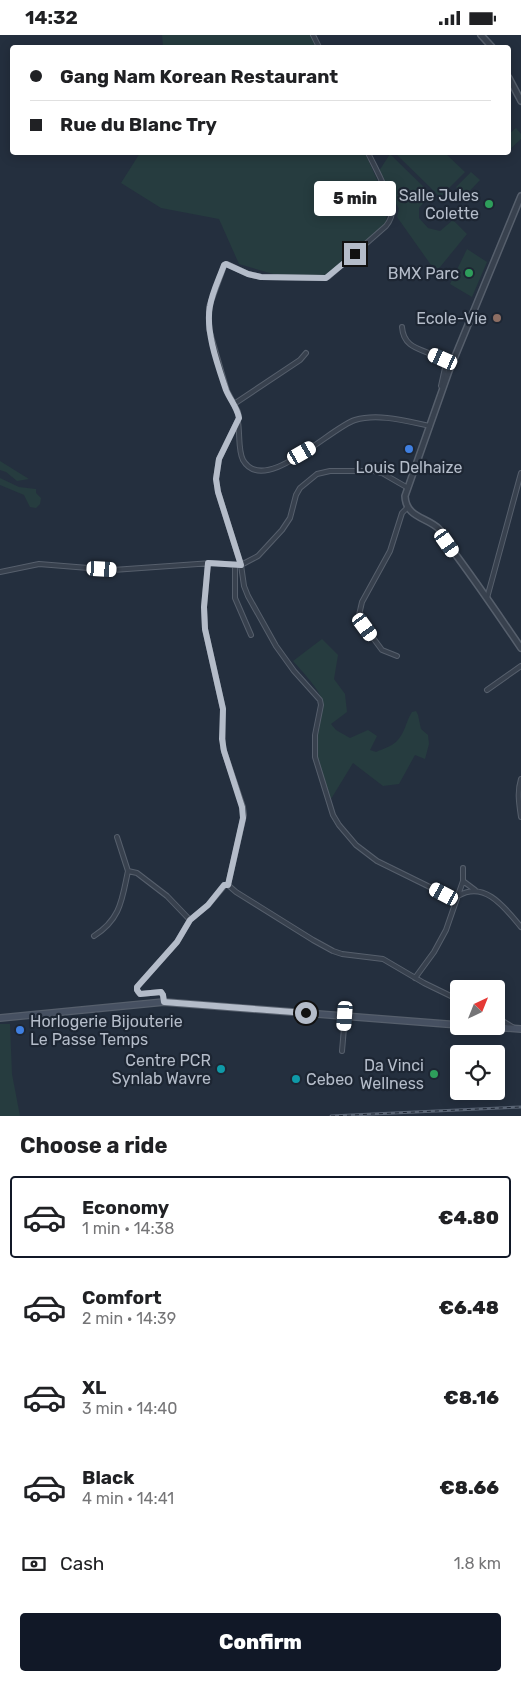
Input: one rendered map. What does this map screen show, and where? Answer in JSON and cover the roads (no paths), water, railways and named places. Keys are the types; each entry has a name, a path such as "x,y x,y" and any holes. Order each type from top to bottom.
{"main road":[{"path":"0,1018 164,1002 450,1024"},
{"path":"505,1028 518,1029"}],"street":[{"path":"480,35 490,45"},
{"path":"511,82 521,101"},
{"path":"369,155 390,202 392,212 386,226 327,277 261,277 248,274 227,263 224,265 211,303 209,322 211,339 225,386 238,412 243,460 252,468 264,471 275,469 313,447 342,426 361,418 384,418 430,426"},
{"path":"521,197 479,296 406,496 407,508 441,531 447,543 521,648"},
{"path":"402,327 402,335 407,343 445,362 446,368 441,386 444,388"},
{"path":"234,404 300,361 306,353"},
{"path":"238,422 219,459 216,479 218,492 241,565 245,590 271,638 294,671 320,700 321,705 315,735 315,757 333,815 356,845 377,861 444,894 458,897 475,891"},
{"path":"0,572 39,563 113,570 208,563 241,565 258,556 282,530 290,517 300,488 317,474 330,471 374,471 382,473 408,488"},
{"path":"487,598 521,473"},
{"path":"397,656 382,650 365,627 360,615 362,602 390,551 402,513 407,508"},
{"path":"208,563 204,607 205,629 223,709 222,739 224,751 244,815 228,885"},
{"path":"235,565 235,598 251,635"},
{"path":"486,690 521,666"},
{"path":"521,779 518,799 521,817"},
{"path":"94,936 104,929 116,915 123,898 128,871 117,837"},
{"path":"416,978 446,930 458,897 463,868"},
{"path":"128,871 137,873 167,896 190,920"},
{"path":"462,881 475,891 492,897 521,927"},
{"path":"164,1002 161,992 140,994 137,987 177,942 190,920 208,905 224,885 228,885"},
{"path":"228,885 313,941 333,951 342,954 382,959 450,995"},
{"path":"342,1051 345,1016"},
{"path":"505,1022 518,1029"}],"railway":[{"path":"331,1116 521,1107"}],"place":[{"name":"Salle Jules Colette","path":"489,204"},
{"name":"BMX Parc","path":"469,273"},
{"name":"Ecole-Vie","path":"497,318"},
{"name":"Louis Delhaize","path":"409,449"},
{"name":"Horlogerie Bijouterie Le Passe Temps","path":"20,1030"},
{"name":"Centre PCR Synlab Wavre","path":"221,1069"},
{"name":"Da Vinci Wellness","path":"434,1074"},
{"name":"Cebeo","path":"296,1079"}]}
